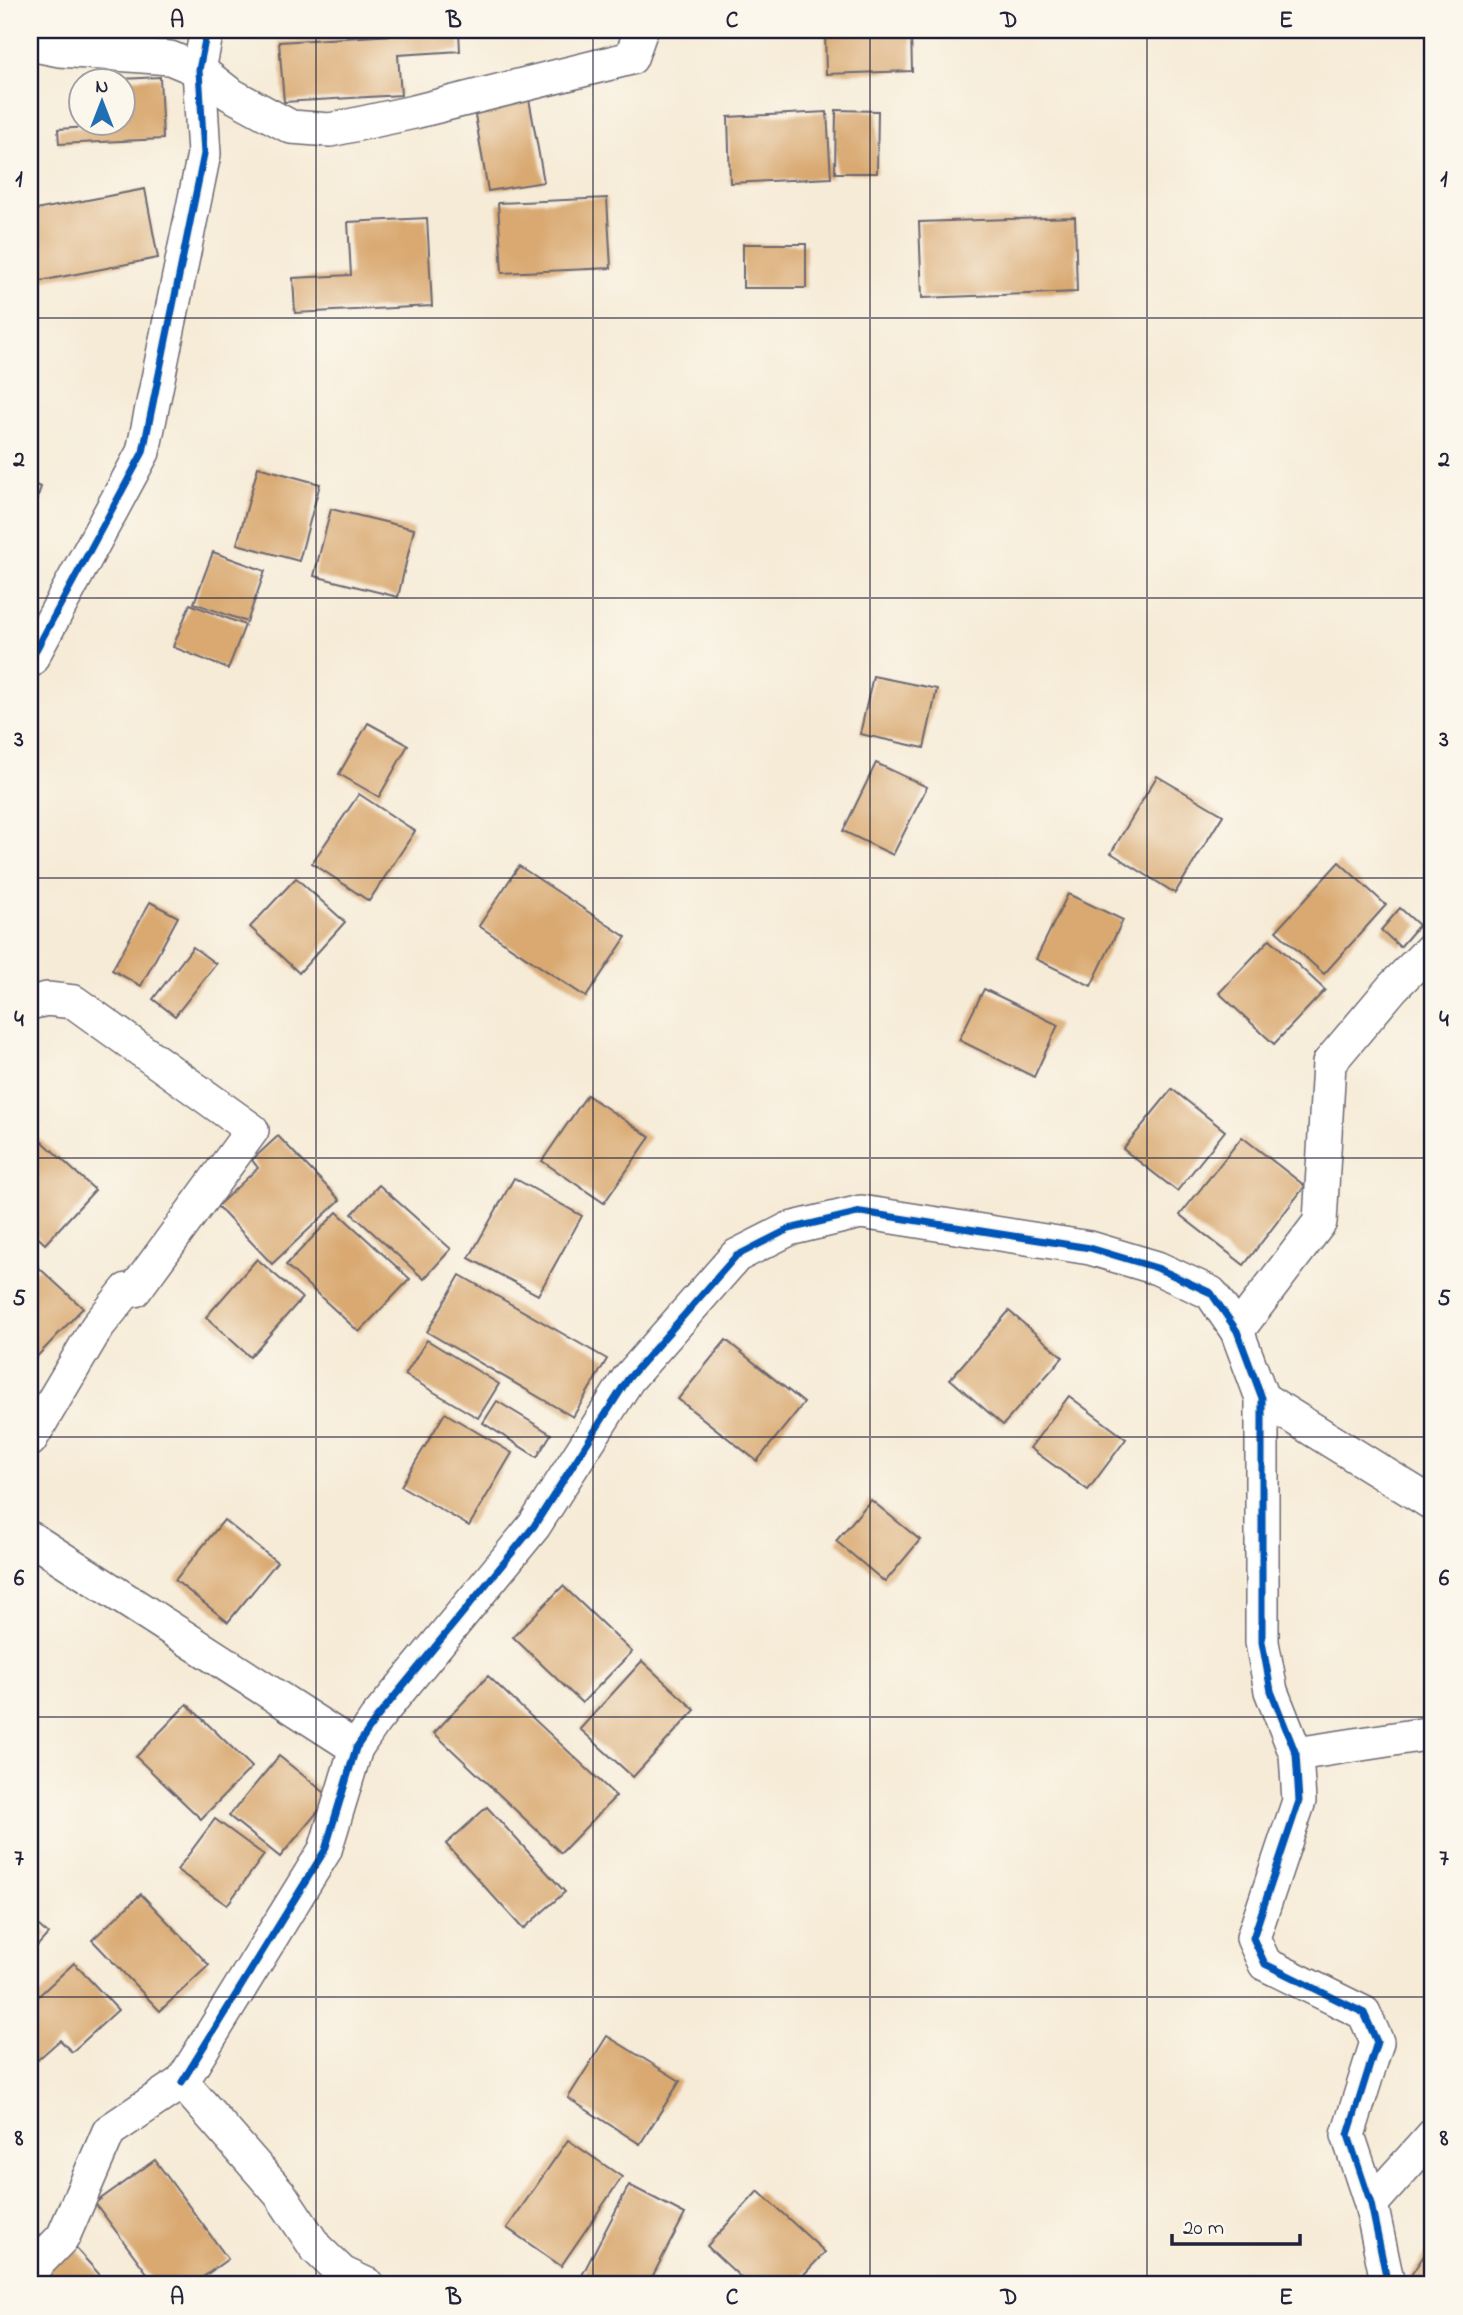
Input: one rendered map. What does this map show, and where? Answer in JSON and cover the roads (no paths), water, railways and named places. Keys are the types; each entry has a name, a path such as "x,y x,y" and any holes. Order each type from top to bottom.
{"street":[{"path":"30,660 144,452 204,153 199,70 207,30"},
{"path":"30,44 60,50 170,58 199,70 230,94 291,127 330,130 631,58 640,30"},
{"path":"1237,1331 1320,1222 1329,1063 1393,987 1433,947"},
{"path":"30,1003 47,999 74,1002 252,1130 135,1290 127,1290 97,1328 30,1440"},
{"path":"30,2271 63,2237 109,2130 182,2082 325,1850 356,1748 375,1720 534,1526 628,1379 736,1256 789,1229 862,1212 1090,1248 1157,1268 1211,1293 1237,1331 1262,1398 1262,1642 1271,1691 1296,1754 1299,1801 1253,1938 1265,1964 1364,2012 1377,2042 1348,2135 1371,2204 1388,2285"},
{"path":"1262,1398 1433,1504"},
{"path":"30,1538 356,1748"},
{"path":"1296,1754 1433,1733"},
{"path":"182,2082 280,2194 316,2248 342,2273 368,2285"},
{"path":"1371,2204 1433,2135"}]}
